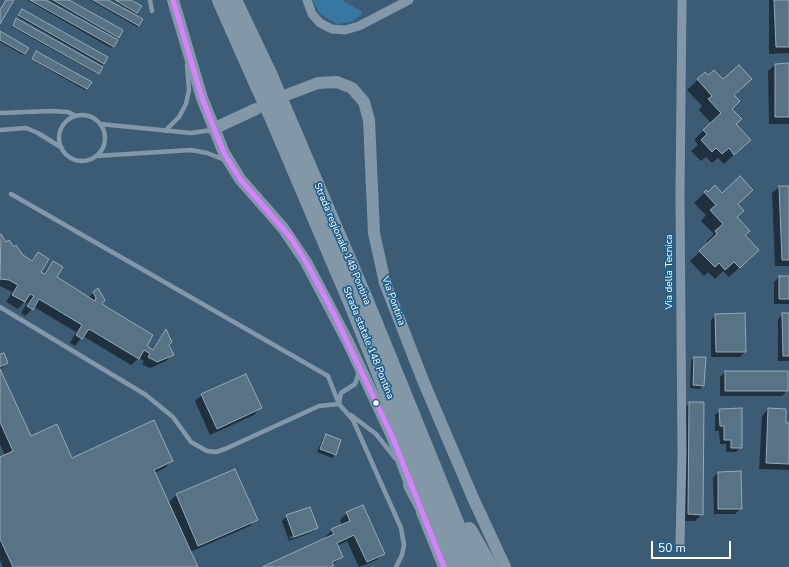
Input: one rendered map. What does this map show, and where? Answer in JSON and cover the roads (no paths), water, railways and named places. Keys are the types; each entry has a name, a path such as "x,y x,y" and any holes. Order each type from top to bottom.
{"highway":[{"name":"Strada regionale 148 Pontina","path":"220,0 264,82 366,298 443,490"},
{"name":"Strada regionale 148 Pontina","path":"234,0 264,82"},
{"name":"Strada statale 148 Pontina","path":"281,119 456,567"},
{"path":"411,485 456,567"},
{"path":"443,490 474,567"},
{"path":"443,490 464,521 490,567"}],"street":[{"path":"173,0 213,129 228,161 246,187 275,219 299,250 339,322 411,485 444,567"},
{"path":"307,0 310,10 317,20 332,29 345,30 359,26 409,0"},
{"name":"Via della Tecnica","path":"680,544 682,455 680,188 682,0"},
{"name":"Via Pontina","path":"289,94 318,83 337,82 352,88 364,102 369,120 374,233 385,283 427,390 473,498 505,567"},
{"path":"213,129 256,109"}],"lane":[{"path":"150,0 152,11"},
{"path":"165,131 182,112 187,99 186,44"},
{"path":"0,113 52,111 68,112 76,116 91,117 100,124 103,129 105,141 101,152 96,156 87,160 77,160 68,156 62,148 38,133 26,128 0,130"},
{"path":"62,148 60,135 61,129 70,119 76,116"},
{"path":"100,124 196,133 213,129"},
{"path":"96,156 191,150 207,153 228,161"},
{"path":"11,194 328,376 339,404 376,434 404,469"},
{"path":"0,307 146,395 173,417 191,442 207,451 216,452 225,449 319,406 339,404"},
{"path":"339,404 342,393 355,384 360,367"},
{"path":"348,412 402,532 403,550 396,567"}]}
